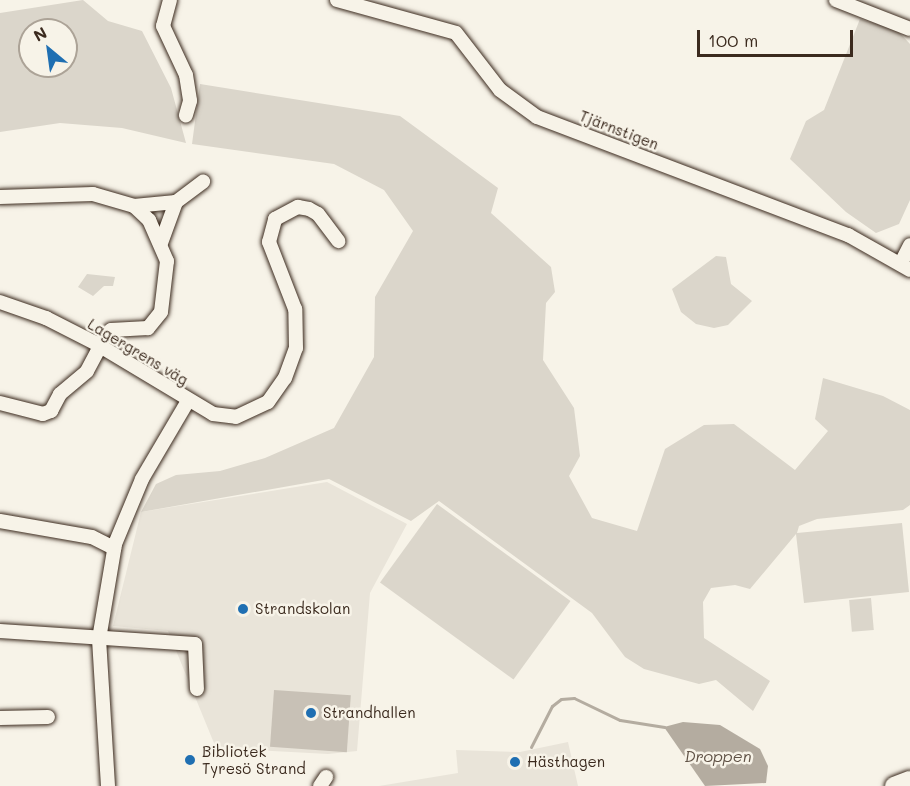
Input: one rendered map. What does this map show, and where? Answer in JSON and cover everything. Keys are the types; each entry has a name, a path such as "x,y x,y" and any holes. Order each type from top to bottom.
{"main road":[{"path":"894,786 910,780"}],"street":[{"path":"170,0 163,26 186,75 190,101 186,115"},
{"name":"Tjärnstigen","path":"337,0 456,33 500,90 537,117 848,235 905,267"},
{"path":"836,0 910,29"},
{"path":"0,197 93,194 135,206 176,202 203,182"},
{"path":"160,243 176,202"},
{"path":"0,403 43,414 51,411 60,394 87,371 111,330 142,330 155,323 164,299 167,261 160,243 135,206"},
{"path":"188,401 213,414 247,414 268,402 285,378 297,327 290,294 269,242 275,219 298,207 309,209 338,241"},
{"path":"905,267 910,245"},
{"name":"Lagergrens väg","path":"0,302 46,318 100,346 188,401 142,479 114,549 99,639 108,786"},
{"path":"0,521 92,537 114,549"},
{"path":"0,631 195,644 197,690"},
{"path":"0,718 48,717"}],"shaded area":[{"path":"83,0 108,21 142,31 171,88 186,143 122,128 60,123 0,132 0,13"},
{"path":"860,19 897,30 910,44 910,200 899,224 876,233 846,212 790,159 806,121 824,110"},
{"path":"200,84 400,116 498,188 491,213 551,267 555,292 546,303 543,360 574,408 580,456 569,476 592,518 637,531 665,449 704,425 734,424 795,470 828,431 815,419 823,378 883,396 910,410 910,505 903,510 817,519 799,526 797,533 902,523 909,592 804,603 796,534 750,589 735,585 711,588 703,602 704,638 770,681 753,711 716,680 699,684 644,669 625,657 592,613 439,501 411,521 329,479 141,512 156,484 176,475 220,471 265,458 334,428 374,357 375,297 413,231 384,190 334,164 192,144"},
{"path":"716,256 726,257 731,284 752,301 728,325 714,328 696,324 681,312 672,289"},
{"path":"87,274 115,277 113,286 104,286 93,296 78,287"},
{"name":"Strandskolan","path":"327,482 407,524 370,593 357,751 328,754 216,748 168,631 113,626 141,512"},
{"path":"437,504 570,601 513,679 380,582"},
{"path":"871,598 874,630 852,632 849,600"},
{"name":"Hästhagen","path":"568,742 578,786 379,786 458,773 456,750 520,752"}],"water":[{"name":"Droppen","path":"683,722 720,725 760,749 768,766 766,783 705,786 664,727"}],"building":[{"name":"Strandhallen","path":"274,690 351,695 347,752 270,747"}],"waterway":[{"path":"531,747 552,706 561,699 574,698 620,720 664,727"}],"place":[{"name":"Strandskolan","path":"243,609"},
{"name":"Strandhallen","path":"311,713"},
{"name":"Bibliotek Tyresö Strand","path":"190,760"},
{"name":"Hästhagen","path":"515,762"}]}
